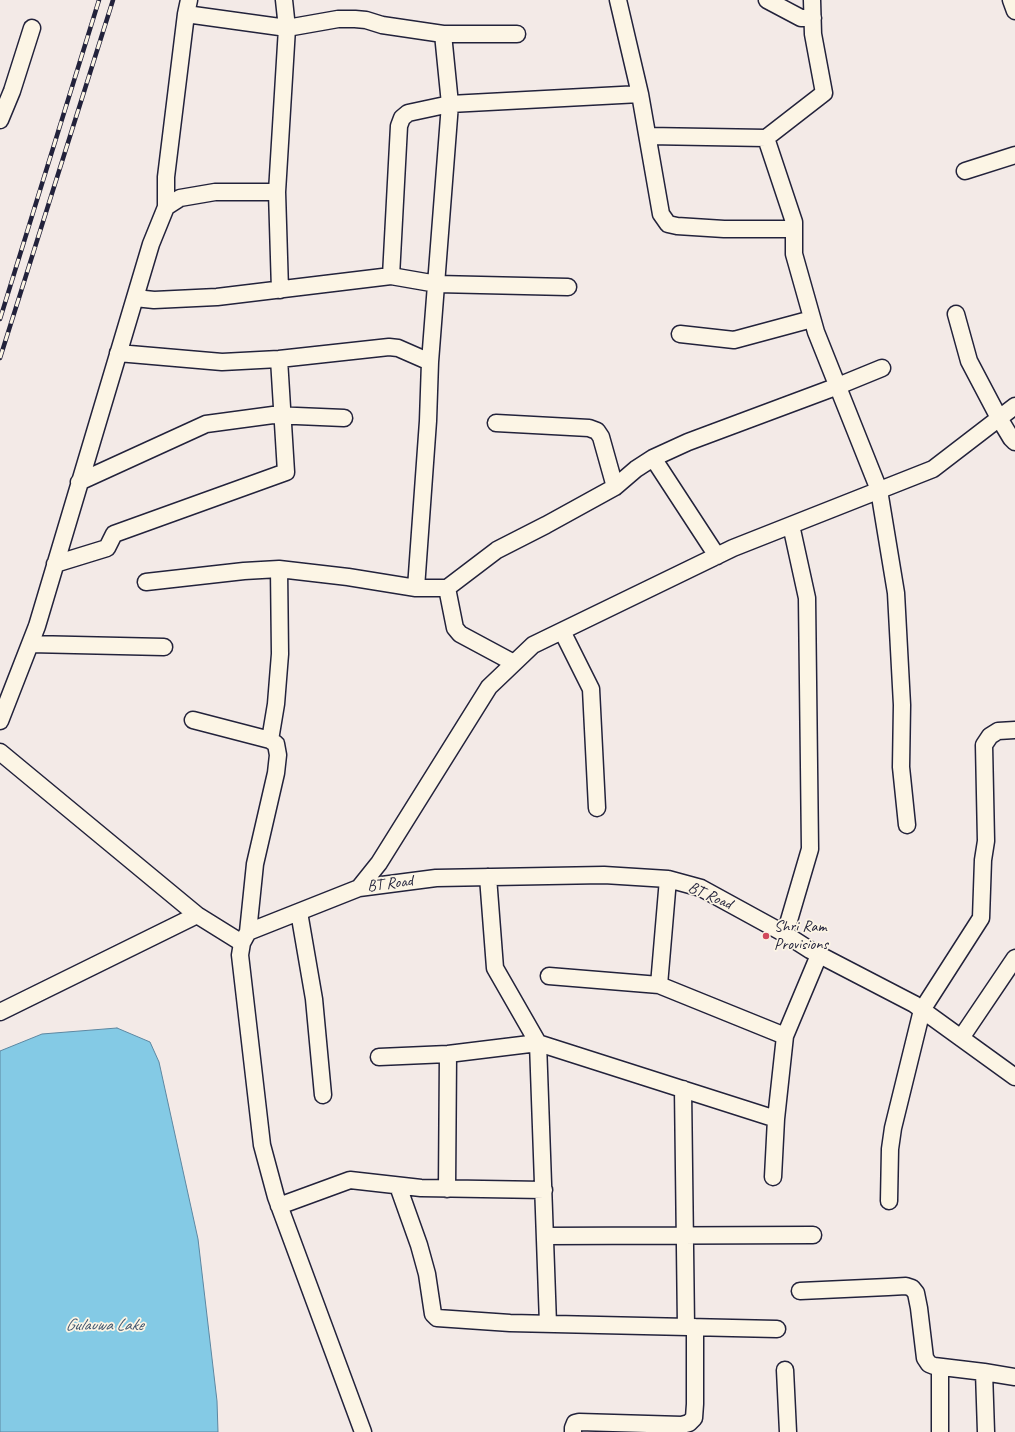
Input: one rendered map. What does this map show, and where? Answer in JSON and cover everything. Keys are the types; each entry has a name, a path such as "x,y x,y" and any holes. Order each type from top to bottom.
{"street":[{"path":"280,290 277,192 287,28 284,0"},
{"path":"618,0 640,94 661,214 668,224 724,229 794,229"},
{"path":"767,0 801,18 812,18"},
{"path":"648,136 766,138 824,93 813,34 812,0"},
{"path":"1011,0 1015,12"},
{"path":"0,721 37,626 134,298 151,244 166,207 166,177 188,7 287,28 338,19 355,19 366,20 382,25 443,34 517,34"},
{"path":"0,120 12,91 32,28"},
{"path":"416,588 428,421 430,362 450,104 443,34"},
{"path":"391,276 398,126 402,118 408,113 450,104 640,94"},
{"path":"766,138 794,222 794,254 816,332 879,490 896,593 902,706 901,767 907,825"},
{"path":"965,171 1015,155"},
{"path":"166,207 180,198 215,192 277,192"},
{"path":"134,298 154,300 217,297 391,276 437,284 568,287"},
{"path":"956,314 970,361 998,418 1015,442"},
{"path":"680,334 734,340 812,319"},
{"path":"118,353 222,362 279,359 389,347 398,348 430,362"},
{"path":"55,564 107,548 114,534 286,472 279,359"},
{"path":"146,582 244,571 279,569 348,577 416,588 447,588 496,550 546,525 615,487 636,469 652,458 688,442 882,368"},
{"path":"359,888 379,863 489,687 533,645 733,548 933,469 1015,406"},
{"path":"79,482 206,424 273,416 344,418"},
{"path":"496,423 589,428 597,431 601,436 615,487"},
{"path":"652,458 717,556"},
{"path":"785,934 810,849 807,598 792,525"},
{"path":"270,740 276,704 280,654 279,569"},
{"path":"447,588 455,628 460,634 514,663"},
{"path":"562,631 591,689 597,808"},
{"path":"30,644 164,647"},
{"path":"193,720 270,740 276,744 278,755 276,773 256,864 245,937 240,955 262,1145 279,1206 363,1432"},
{"path":"889,1201 890,1149 892,1135 922,1010 981,918 983,860 986,841 984,745 990,736 998,730 1015,730"},
{"path":"0,752 197,916 245,937"},
{"name":"BT Road","path":"245,937 299,912 359,888 436,878 604,875 668,880 702,888 819,954 914,1004 1015,1077"},
{"path":"488,877 495,968 538,1044 548,1324"},
{"path":"659,985 668,880"},
{"path":"299,912 314,999 323,1095"},
{"path":"3,1007 197,916"},
{"path":"773,1177 776,1119 785,1036 819,954"},
{"path":"961,1038 1015,958"},
{"path":"549,976 659,985 785,1036"},
{"path":"378,1057 448,1054 538,1044 776,1119"},
{"path":"446,1189 448,1054"},
{"path":"572,1432 575,1423 579,1422 682,1425 689,1423 694,1418 695,1404 685,1234 683,1089"},
{"path":"279,1206 350,1180 421,1188 544,1190"},
{"path":"398,1186 419,1245 427,1274 434,1316 442,1319 510,1323 777,1329"},
{"path":"545,1236 685,1234 813,1235"},
{"path":"800,1291 906,1286 912,1288 916,1293 925,1358 929,1364 940,1367 1015,1377"},
{"path":"940,1367 940,1432"},
{"path":"785,1370 788,1432"},
{"path":"984,1372 986,1432"}],"water":[{"name":"Gulauwa Lake","path":"117,1028 150,1042 159,1062 198,1239 217,1401 218,1432 0,1432 0,1051 42,1034"}],"railway":[{"path":"0,319 99,0"},
{"path":"0,358 113,0"}],"place":[{"name":"Shri Ram Provisions","path":"766,936"}]}
